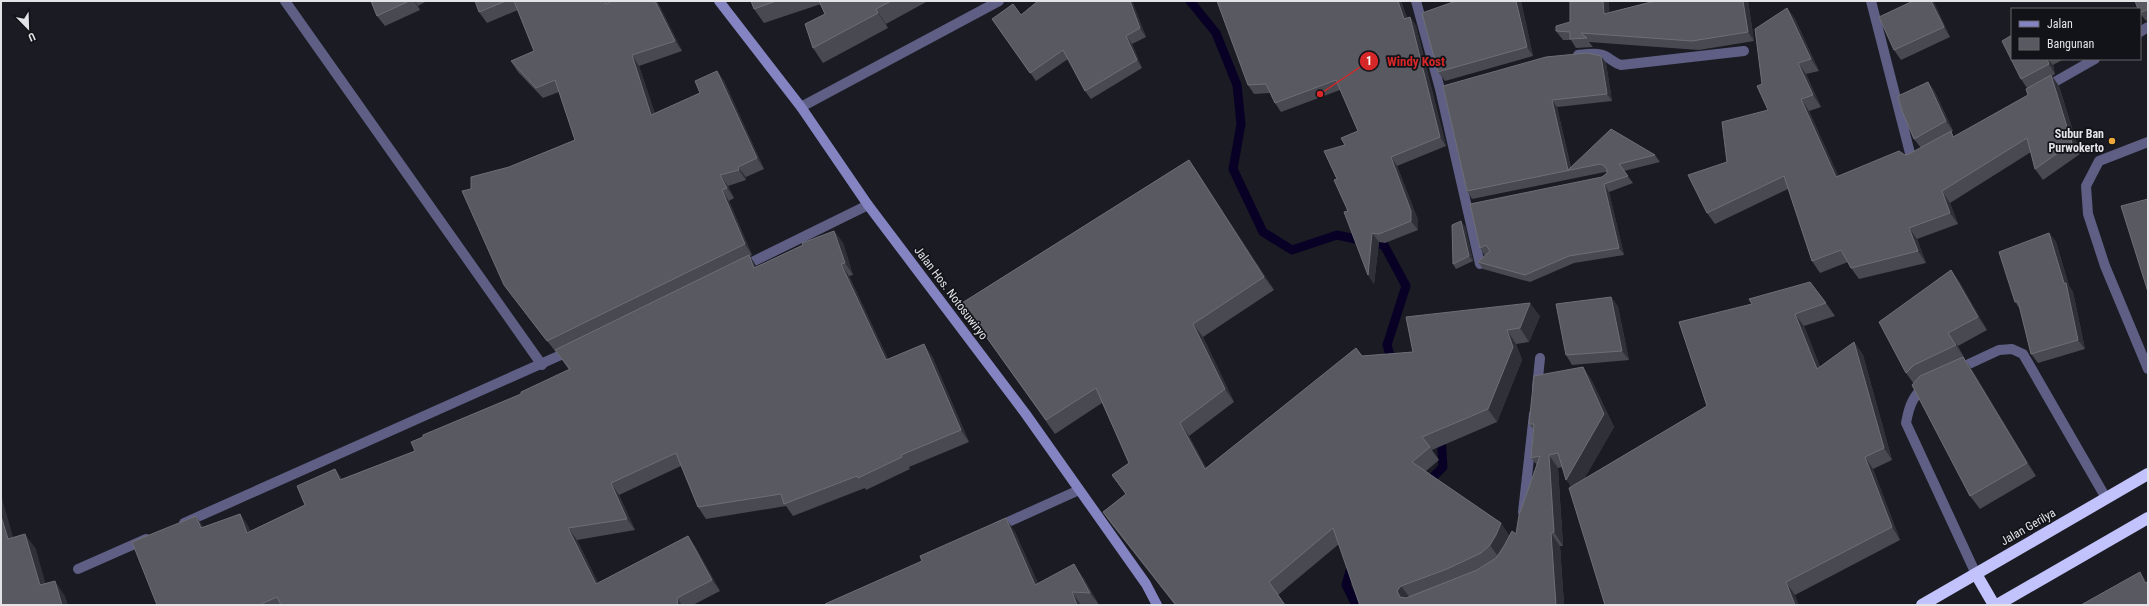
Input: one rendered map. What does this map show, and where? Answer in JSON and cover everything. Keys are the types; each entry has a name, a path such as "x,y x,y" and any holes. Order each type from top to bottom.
{"highway":[{"name":"Jalan Gerilya","path":"1922,605 2148,474"},
{"path":"1976,574 1995,605 2148,518"}],"street":[{"path":"286,1 542,365"},
{"name":"Jalan Hos. Notosuwiryo","path":"719,1 801,107 868,205 1025,414 1146,584 1157,605"},
{"path":"801,107 999,1"},
{"path":"1416,1 1444,88 1472,206 1480,264"},
{"path":"1871,1 1911,158 1918,159 1925,155"},
{"path":"1568,56 1591,53 1606,56 1614,63 1621,65 1744,51"},
{"path":"2034,94 2093,60"},
{"path":"2148,142 2099,161 2086,186 2088,214 2105,266 2148,369"},
{"path":"733,271 868,205"},
{"path":"173,528 542,365 585,344"},
{"path":"1976,574 1906,423 1910,406 1916,393 1926,384 1999,350 2012,349 2023,354 2106,498"},
{"path":"1522,520 1540,358"},
{"path":"985,533 1079,490"},
{"path":"78,569 158,534"}],"building":[{"path":"371,1 409,1 377,16"},
{"path":"475,1 506,1 479,12"},
{"path":"514,1 605,1 606,4 612,1 655,1 675,41 632,55 651,115 700,93 695,81 717,71 757,158 738,167 739,170 720,175 727,188 722,190 745,244 547,341 504,285 462,191 471,189 471,177 509,167 575,140 555,80 536,88 511,61 534,51"},
{"path":"751,1 776,1 754,9"},
{"path":"819,1 891,1 876,9 878,13 813,48 805,24 825,14"},
{"path":"1038,1 1130,1 1140,28 1126,36 1137,60 1085,91 1063,50 1030,73 992,19 1013,4 1021,15"},
{"path":"1217,1 1398,1 1404,19 1410,17 1440,137 1391,157 1411,211 1411,221 1379,234 1372,233 1368,275 1344,212 1348,211 1334,180 1337,179 1324,151 1345,145 1341,138 1358,131 1336,80 1275,103 1266,84 1248,85"},
{"path":"1456,1 1516,1 1527,47 1438,72 1422,13"},
{"path":"1570,1 1603,1 1604,14 1655,1 1743,1 1748,32 1692,41 1581,33 1587,38 1570,39 1570,32 1556,31 1556,26 1570,22"},
{"path":"1913,1 1931,1 1944,27 1894,50 1879,17"},
{"path":"2135,1 2148,1 2148,9 2141,12 2141,8 2138,8"},
{"path":"1787,8 1811,59 1798,63 1813,95 1801,99 1836,177 1899,151 1905,155 1909,154 1951,131 1953,137 2028,95 2026,89 2051,75 2072,143 2035,169 2027,138 1942,191 1950,213 1909,228 1918,251 1851,268 1841,250 1812,261 1784,176 1707,213 1688,175 1727,162 1722,122 1768,110 1757,86 1762,84 1755,29"},
{"path":"2011,36 2011,59 2002,41"},
{"path":"1587,53 1601,56 1607,94 1552,100 1568,170 1611,129 1655,155 1619,164 1628,176 1604,184 1619,248 1569,256 1525,275 1478,262 1490,251 1486,245 1480,248 1470,204 1602,177 1607,173 1607,169 1600,164 1467,191 1443,86 1546,57"},
{"path":"2012,60 2047,60 2049,64 2021,79"},
{"path":"1928,82 1946,121 1914,139 1902,111 1898,96"},
{"path":"1189,160 1264,277 1193,324 1225,389 1180,423 1205,469 1356,348 1362,356 1413,352 1406,317 1530,303 1520,328 1507,330 1513,347 1488,409 1422,437 1430,447 1412,462 1501,523 1496,535 1490,545 1481,553 1447,569 1401,586 1397,591 1400,597 1406,598 1477,570 1496,558 1512,531 1516,534 1519,515 1540,456 1531,458 1534,424 1529,424 1534,376 1583,367 1604,414 1566,480 1558,453 1549,455 1554,532 1551,533 1556,605 1360,605 1333,528 1269,582 1285,605 1176,605 1103,512 1126,494 1112,475 1129,463 1096,388 1046,420 962,303"},
{"path":"2148,199 2148,292 2121,206"},
{"path":"1461,221 1469,256 1453,264 1452,225"},
{"path":"834,231 845,263 841,264 886,360 924,344 961,430 901,455 902,457 858,478 857,476 784,504 781,494 698,507 676,453 611,483 627,519 568,528 596,584 688,536 712,580 677,598 678,605 281,605 277,597 259,605 157,605 132,542 196,516 201,528 240,514 247,533 305,505 297,486 335,469 340,480 415,451 411,442 423,437 423,435 521,394 521,392 570,369 555,350 749,255 754,268 803,245 802,243"},
{"path":"2049,233 2064,283 2066,283 2078,340 2031,354 2018,301 2015,302 1999,252"},
{"path":"1951,270 1978,317 1948,333 1956,345 1914,365 1906,373 1879,322"},
{"path":"1810,282 1826,303 1795,314 1817,369 1854,342 1884,448 1865,457 1892,527 1786,582 1795,605 1605,605 1569,488 1707,406 1679,322 1752,304 1749,299"},
{"path":"1611,297 1622,351 1566,355 1556,304"},
{"path":"1963,357 2027,463 1970,496 1912,385 1920,376"},
{"path":"1,516 8,539 25,534 40,585 55,581 62,605 1,605"},
{"path":"1006,518 1035,585 1074,564 1090,593 1072,592 1077,605 825,605 922,561 920,556"},
{"path":"2140,572 2145,583 2148,582 2148,605 2081,605"}],"waterway":[{"path":"1190,1 1216,33 1237,85 1241,124 1233,169 1263,232 1292,250 1337,235 1384,245 1406,286 1387,345 1393,365"},
{"path":"1425,485 1443,467 1441,434"},
{"path":"1352,564 1346,585 1356,605"}],"place":[{"name":"Windy Kost","path":"1320,94"},
{"name":"Subur Ban Purwokerto","path":"2112,141"}]}
